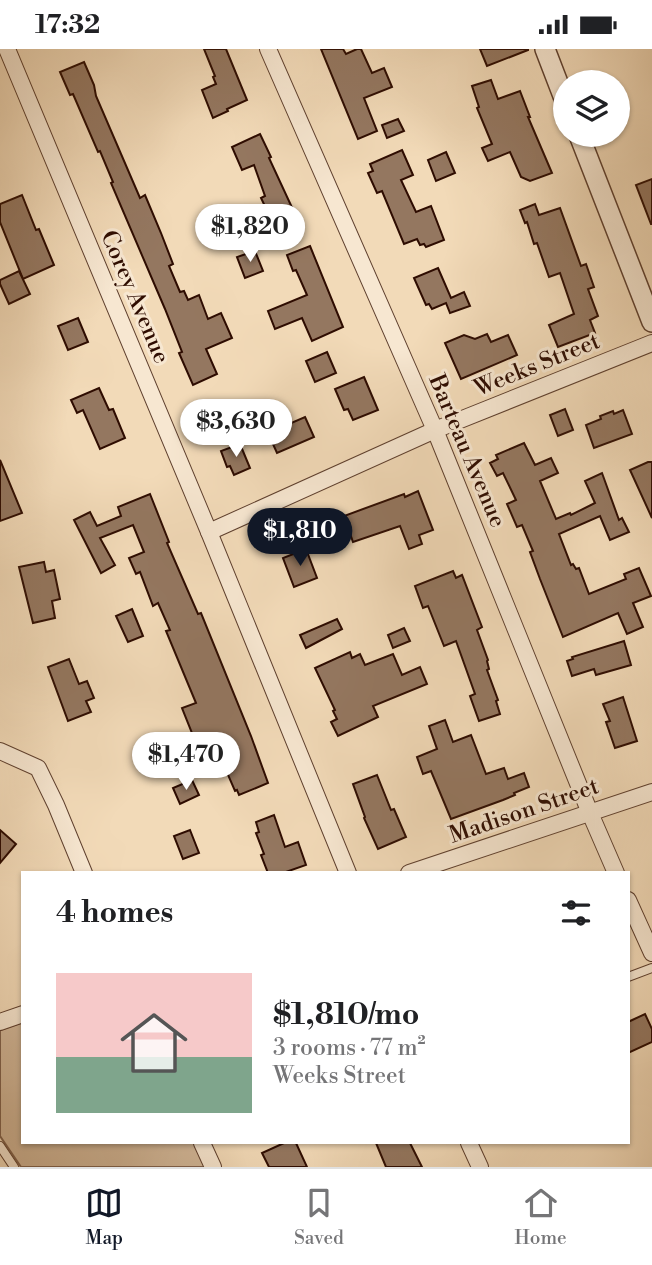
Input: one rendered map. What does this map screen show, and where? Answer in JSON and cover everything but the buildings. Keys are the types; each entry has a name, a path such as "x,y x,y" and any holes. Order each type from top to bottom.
{"street":[{"name":"Corey Avenue","path":"7,49 347,871"},
{"name":"Barteau Avenue","path":"268,49 435,430 615,871"},
{"path":"545,49 553,70"},
{"path":"584,147 652,321"},
{"name":"Weeks Street","path":"209,532 435,430 652,343"},
{"path":"0,751 38,768 83,871"},
{"name":"Madison Street","path":"416,871 652,792"},
{"path":"630,904 652,953"},
{"path":"0,1022 21,1015"},
{"path":"202,1144 213,1167"},
{"path":"469,1144 480,1167"}],"lane":[{"path":"630,976 652,968"},
{"path":"0,1146 15,1167"}],"shaded area":[{"path":"21,1023 21,1144 196,1144 206,1167 21,1167 0,1136 0,1030"}]}
